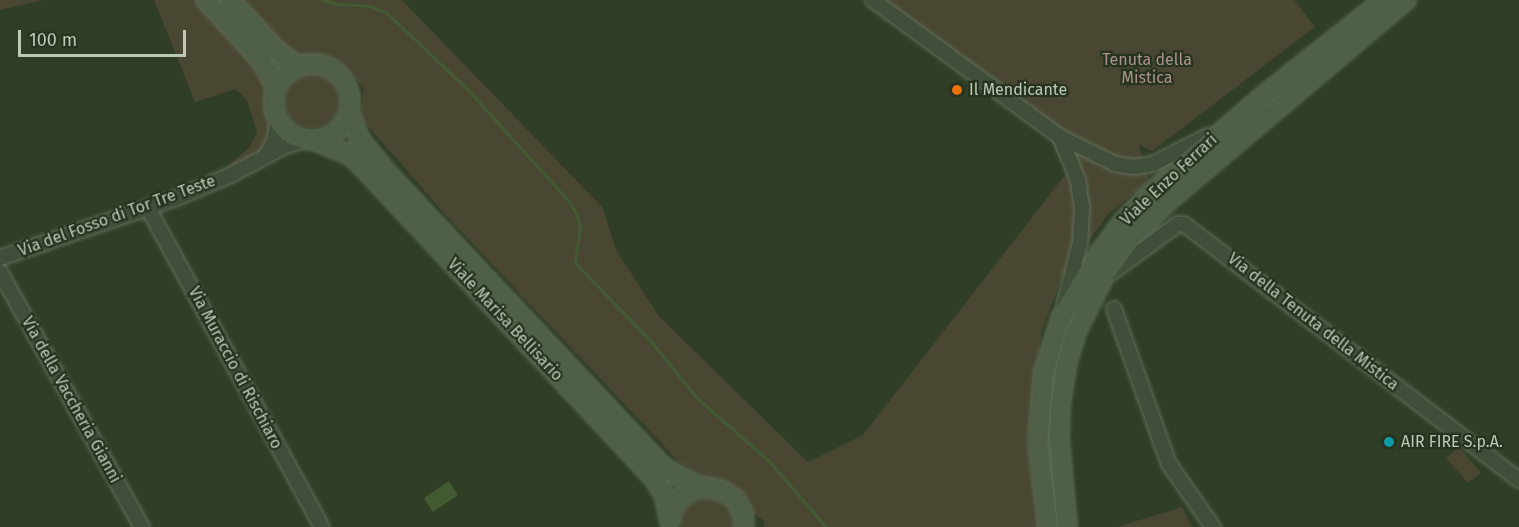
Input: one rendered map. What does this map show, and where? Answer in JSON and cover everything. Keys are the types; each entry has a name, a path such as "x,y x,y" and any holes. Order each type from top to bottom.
{"main road":[{"path":"206,0 261,60 276,87"},
{"path":"230,0 275,49 297,66"},
{"name":"Viale Enzo Ferrari","path":"1048,527 1038,442 1044,372 1061,318 1100,253 1133,210 1229,125 1384,0"},
{"name":"Viale Enzo Ferrari","path":"1067,527 1059,438 1060,405 1067,362 1077,330 1103,278 1130,239 1167,202 1406,0"},
{"path":"322,64 342,77 351,100 350,112 337,132 310,140 294,136 278,120 274,110 276,87 281,79 297,66 322,64"},
{"name":"Viale Marisa Bellisario","path":"350,112 361,141 385,171 664,468 700,487 718,489 732,496 741,508 744,527"},
{"name":"Viale Marisa Bellisario","path":"310,140 349,154 360,164 645,468 662,489 670,524"},
{"path":"670,524 673,509 680,499 700,487"}],"street":[{"path":"873,0 1059,137 1114,164 1143,167 1162,161 1229,125"},
{"path":"266,156 274,141 278,120"},
{"path":"1059,137 1078,180 1082,207 1080,242 1061,318"},
{"name":"Via del Fosso di Tor Tre Teste","path":"0,258 148,208 229,176 266,156 310,140"},
{"name":"Via Muraccio di Rischiaro","path":"148,208 322,527"},
{"name":"Via della Tenuta della Mistica","path":"1103,278 1178,224 1184,224 1519,480"},
{"name":"Via della Vaccheria Gianni","path":"0,272 142,527"},
{"path":"1114,309 1169,465 1213,527"}],"green space":[{"path":"0,0 44,0 0,10"},
{"path":"154,0 198,0 267,76 273,126 267,144 253,158 229,172 228,166 250,147 257,131 247,101 236,89 195,102"},
{"name":"Tenuta della Mistica","path":"242,0 402,0 603,208 616,250 659,316 808,462 863,435 1072,166 1059,158 1040,113 885,0 1294,0 1315,27 1152,151 1139,145 1149,181 1109,213 1062,277 1042,330 1027,442 1039,527 764,527 765,522 714,482 680,463 452,222 360,117 364,88 337,60 297,60"},
{"path":"307,74 317,74 327,78 335,86 339,101 335,116 327,124 317,128 307,128 297,124 289,116 285,106 285,96 289,86 297,78"},
{"path":"1459,447 1481,473 1468,483 1446,458"},
{"path":"704,498 714,498 727,506 732,513 734,527 681,527 683,514 688,506"},
{"path":"1182,507 1192,527 1117,527"}],"shaded area":[{"path":"449,481 458,495 433,512 424,498"}],"waterway":[{"path":"322,0 337,4 370,6 387,13 469,91 568,200 576,213 580,227 575,263 648,338 697,398 769,461 826,527"}],"place":[{"name":"Il Mendicante","path":"957,90"},
{"name":"AIR FIRE S.p.A.","path":"1389,442"}]}
